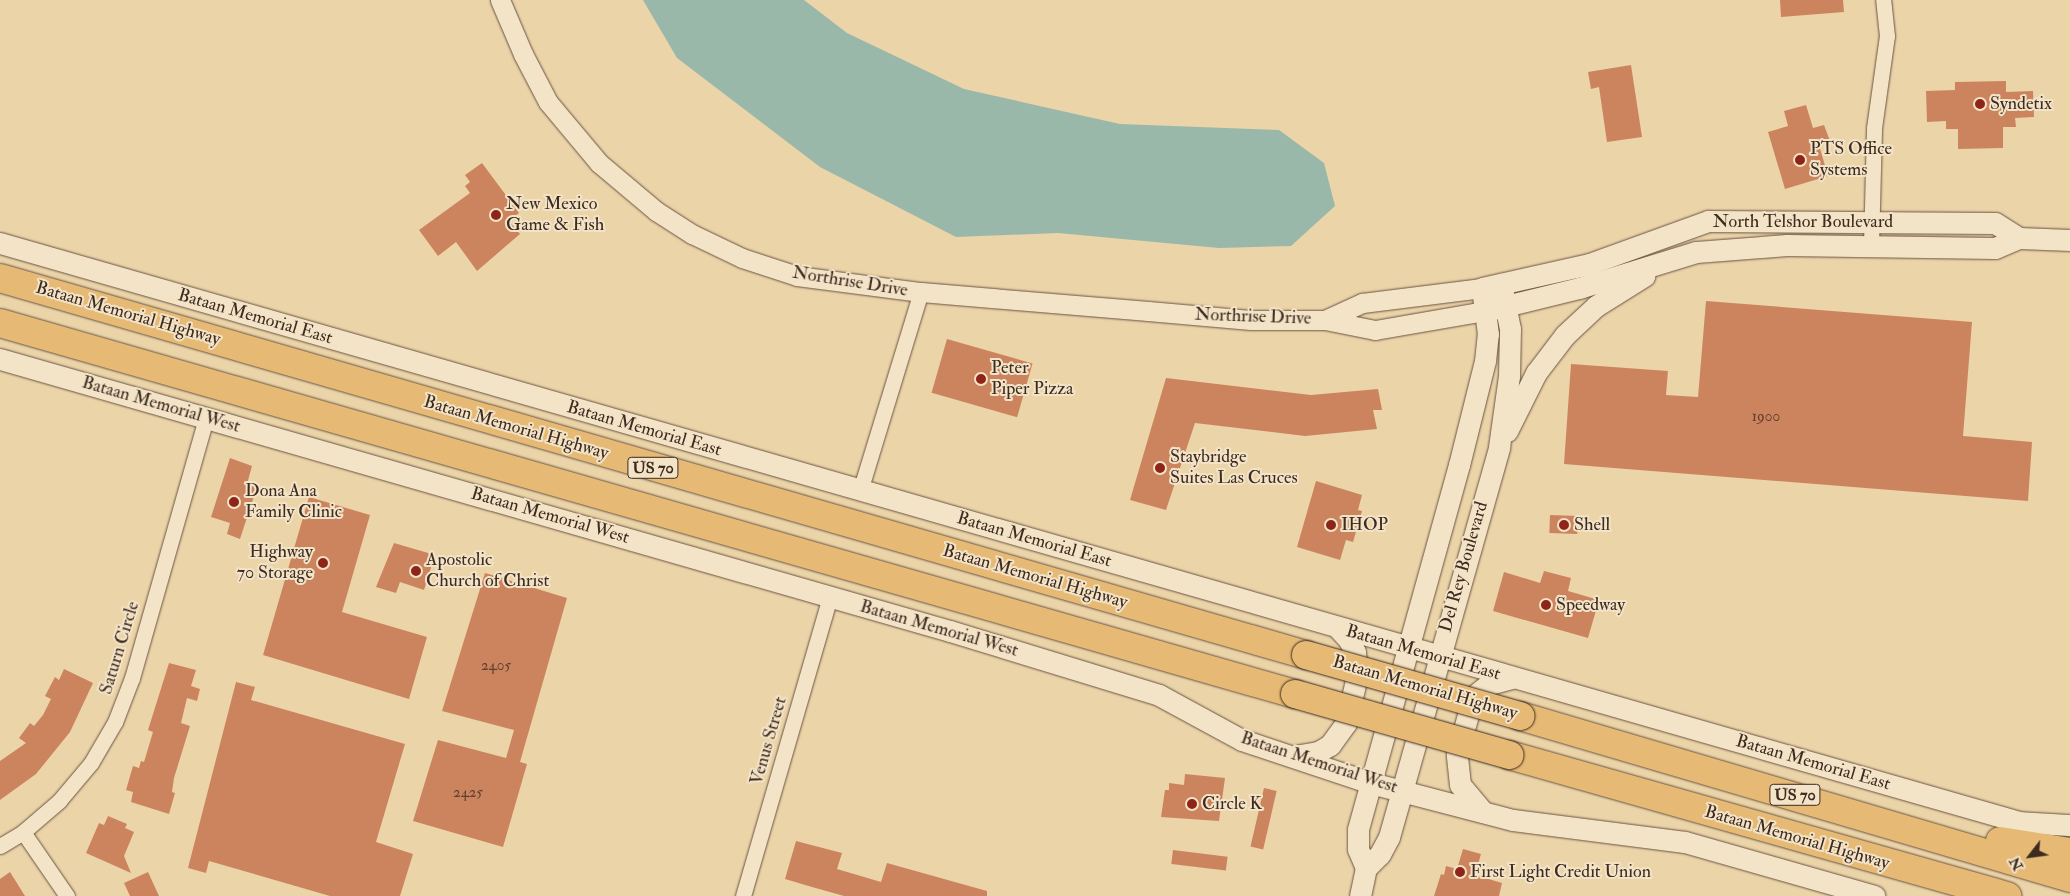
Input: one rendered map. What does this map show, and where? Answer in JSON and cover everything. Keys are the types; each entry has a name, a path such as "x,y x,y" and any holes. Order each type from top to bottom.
{"highway":[{"name":"Bataan Memorial Highway","path":"0,278 1865,815 2070,878"},
{"name":"Bataan Memorial Highway","path":"0,323 2007,896"},
{"path":"0,343 121,357"},
{"path":"1865,815 1886,812 1962,834 2070,852"}],"main road":[{"name":"North Telshor Boulevard","path":"1492,286 1588,264 1708,221 1996,223 2019,238"},
{"name":"North Telshor Boulevard","path":"1506,306 1696,252 1787,245 1995,248 2019,238 2070,240"},
{"name":"Bataan Memorial East","path":"0,243 1338,629 2019,822 2070,825"},
{"path":"1500,447 1536,373 1565,335 1596,306 1634,281 1696,252"},
{"name":"Del Rey Boulevard","path":"1360,896 1366,868 1385,846 1403,791 1438,656 1500,447 1509,376 1510,329 1506,306 1492,286"},
{"name":"Del Rey Boulevard","path":"1366,868 1357,839 1460,465 1484,361 1488,334 1485,311 1492,286"},
{"name":"Northrise Drive","path":"1485,311 1506,306"},
{"name":"Bataan Memorial West","path":"0,358 830,597 1159,695 1242,740 1371,783 1484,813 1540,825 1685,842 1874,896"},
{"path":"1460,465 1491,478"},
{"path":"1294,756 1318,752 1330,745 1346,723 1357,676 1355,652 1349,640 1338,629"},
{"path":"1484,813 1460,785 1457,754 1474,697 1489,684 1511,678"}],"street":[{"name":"Northrise Drive","path":"500,0 523,54 548,102 599,163 656,211 692,234 742,258 797,276 921,292 1251,320 1324,320 1375,330 1485,311"},
{"path":"1871,245 1874,128 1887,36 1884,0"},
{"name":"Northrise Drive","path":"1324,320 1362,303 1492,286"},
{"path":"860,491 921,292"},
{"name":"Saturn Circle","path":"0,846 23,832 59,801 100,749 122,708 206,418"},
{"name":"Venus Street","path":"743,896 830,597"},
{"path":"23,832 67,896"}],"shaded area":[{"path":"643,0 804,0 847,33 964,89 1120,124 1279,130 1324,163 1335,206 1291,246 1219,248 1058,233 956,237 820,167 677,58"}],"building":[{"path":"1780,0 1843,0 1844,12 1781,17"},
{"path":"1631,65 1642,137 1607,142 1599,87 1591,89 1588,72"},
{"name":"Syndetix","path":"2006,81 2006,92 2033,91 2034,117 2015,118 2016,127 2003,127 2003,148 1958,149 1958,129 1946,129 1946,121 1927,122 1926,91 1955,90 1955,82"},
{"name":"PTS Office Systems","path":"1806,105 1813,128 1824,125 1830,141 1819,145 1828,176 1785,189 1768,132 1788,126 1784,111"},
{"name":"New Mexico Game & Fish","path":"482,163 519,213 509,221 520,234 477,271 456,242 438,256 419,230 470,193 465,186 470,182 465,175"},
{"path":"1706,301 1972,322 1963,436 2032,442 2028,501 1564,464 1571,364 1668,371 1666,395 1698,397"},
{"name":"Peter Piper Pizza","path":"947,339 1033,364 1017,417 932,393"},
{"name":"Staybridge Suites Las Cruces","path":"1166,378 1311,395 1378,389 1382,410 1373,410 1377,429 1305,436 1195,423 1166,510 1130,500"},
{"name":"Dona Ana Family Clinic","path":"230,458 252,466 247,484 257,487 240,539 227,534 230,523 211,517"},
{"name":"IHOP","path":"1316,481 1362,495 1358,510 1362,511 1353,542 1346,540 1340,560 1297,547"},
{"name":"Highway 70 Storage","path":"309,497 370,515 342,612 427,637 409,699 263,655"},
{"name":"Shell","path":"1550,515 1578,516 1577,534 1549,533"},
{"path":"394,543 435,555 424,590 400,582 396,593 376,587"},
{"name":"Speedway","path":"1544,571 1571,578 1568,591 1599,600 1588,638 1493,611 1504,572 1540,583"},
{"path":"485,573 567,598 520,762 527,764 503,847 413,821 438,740 506,758 514,730 442,711"},
{"path":"169,663 196,670 191,686 200,689 197,701 187,698 181,723 190,726 174,778 172,792 175,793 169,814 131,802 133,792 126,790 133,766 139,768 141,761 144,762 153,732 148,730"},
{"path":"64,669 93,683 70,732 36,774 0,800 0,761 26,743 19,738 30,723 34,726 43,715 51,699 45,696 55,677 59,680"},
{"path":"236,682 255,687 251,700 405,744 376,842 413,854 400,896 330,896 209,861 206,873 188,868"},
{"name":"Circle K","path":"1185,774 1225,778 1219,821 1161,817 1165,790 1169,790 1169,783 1184,785"},
{"name":"Circle K","path":"1264,788 1277,791 1263,849 1251,846"},
{"path":"108,816 127,824 125,828 134,832 124,856 131,873 86,853 99,823 104,825"},
{"path":"796,841 842,853 837,869 881,882 887,863 987,891 987,896 844,896 812,887 785,879"},
{"name":"First Light Credit Union","path":"1463,849 1481,854 1475,875 1502,883 1499,896 1434,896 1441,874 1444,875 1446,866 1457,869"},
{"path":"1173,850 1228,857 1226,871 1171,864"},
{"path":"10,872 25,896 0,896 0,879"},
{"path":"148,872 159,896 130,896 124,883"}],"place":[{"name":"Syndetix","path":"1980,104"},
{"name":"PTS Office Systems","path":"1800,160"},
{"name":"New Mexico Game & Fish","path":"496,215"},
{"name":"Peter Piper Pizza","path":"981,379"},
{"name":"Staybridge Suites Las Cruces","path":"1160,468"},
{"name":"Dona Ana Family Clinic","path":"234,502"},
{"name":"IHOP","path":"1331,525"},
{"name":"Shell","path":"1564,525"},
{"name":"Highway 70 Storage","path":"323,563"},
{"name":"Apostolic Church of Christ","path":"416,571"},
{"name":"Speedway","path":"1546,605"},
{"name":"Circle K","path":"1192,804"},
{"name":"First Light Credit Union","path":"1460,872"}]}
